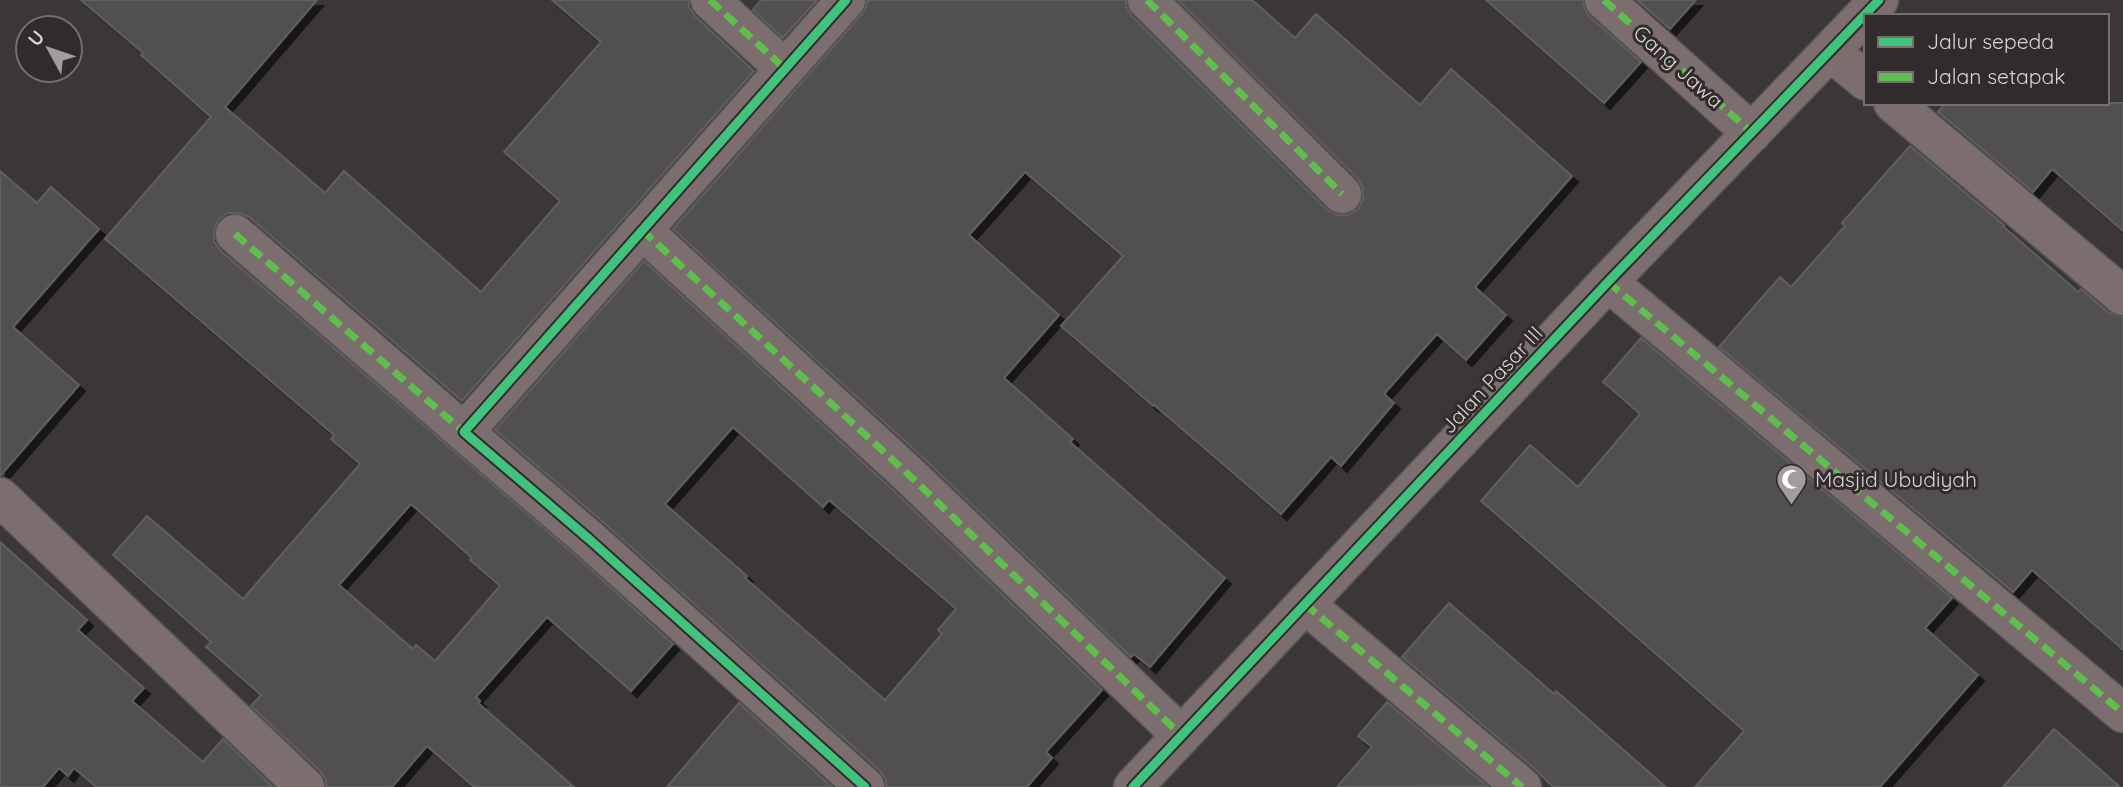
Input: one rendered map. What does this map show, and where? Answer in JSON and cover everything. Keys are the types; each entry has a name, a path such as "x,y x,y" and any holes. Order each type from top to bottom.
{"street":[{"path":"710,0 785,69"},
{"path":"464,432 846,0"},
{"path":"1147,0 1342,194"},
{"name":"Gang Jawa","path":"1604,0 1752,133"},
{"name":"Jalan Pasar III","path":"1866,14 1879,0"},
{"name":"Jalan Pasar III","path":"1133,787 1608,282 1864,16"},
{"path":"1831,52 1864,79"},
{"path":"1895,105 2123,296"},
{"path":"642,230 907,472 1181,736"},
{"path":"235,234 589,539 866,787"},
{"path":"1608,282 2123,713"},
{"path":"0,497 305,787"},
{"path":"1304,604 1522,787"}],"building":[{"path":"81,0 317,0 225,107 325,193 344,171 481,292 560,201 504,152 601,42 552,0 689,0 689,7 695,16 754,71 462,401 249,217 240,213 228,213 219,219 214,229 214,241 221,251 575,555 673,644 631,691 547,617 476,697 480,701 478,703 574,787 474,787 427,746 392,787 326,787 326,780 320,771 251,706 261,695 206,647 211,642 113,555 147,516 243,599 360,464 331,439 334,435 105,239 211,117 141,55 143,53","holes":["411,504 472,558 470,560 500,586 435,661 416,645 413,649 339,585"]},
{"path":"761,0 817,0 783,38 753,10"},
{"path":"867,0 1126,0 1126,6 1132,16 1327,210 1337,215 1348,215 1358,209 1363,199 1363,188 1358,179 1178,0 1252,0 1295,38 1316,14 1420,105 1451,69 1572,176 1475,287 1506,315 1466,360 1437,334 1384,394 1394,403 1341,466 1331,457 1281,514 1061,326 1123,256 1025,172 969,235 1059,315 1004,378 1073,439 1070,442 1225,578 1150,667 1134,654 1131,657 922,457 673,229 862,14"},
{"path":"1486,0 1583,0 1589,16 1641,62 1604,103"},
{"path":"1637,0 1696,0 1670,29"},
{"path":"2123,103 2123,231 2052,169 2033,192 1938,112 1944,105"},
{"path":"1910,146 2078,292 2081,289 2109,313 2123,317 2123,650 2032,570 2013,592 1719,347 1780,277 1791,287 1845,226 1842,223"},
{"path":"0,171 37,203 51,187 99,229 13,327 79,385 0,476"},
{"path":"644,261 892,489 1102,690 1046,752 1052,758 1027,787 886,787 886,780 880,771 604,523 495,430","holes":["733,427 823,507 829,500 956,609 938,630 942,634 885,700 665,504"]},
{"path":"1641,338 1952,598 1925,628 1978,675 1880,787 1695,787 1744,731 1481,501 1530,445 1578,487 1640,414 1603,382"},
{"path":"0,542 87,620 78,630 144,688 132,701 203,762 223,739 273,787 96,787 74,768 68,776 59,768 43,787 0,787"},
{"path":"1449,603 1666,787 1553,787 1402,657"},
{"path":"1387,702 1487,786 1337,787 1372,747 1358,736"},
{"path":"739,703 832,787 667,787"},
{"path":"2054,729 2120,787 2003,787"}],"marked path":[{"path":"710,0 785,69"},
{"path":"1147,0 1342,194"},
{"path":"1604,0 1752,133"},
{"path":"642,230 907,473 1181,735"},
{"path":"235,234 464,432"},
{"path":"1608,282 2123,713"},
{"path":"1305,604 1522,787"}],"cycle path":[{"path":"846,0 464,432 589,539 865,787"},
{"path":"1866,14 1879,0"},
{"path":"1133,787 1608,282 1864,16"}],"place":[{"name":"Masjid Ubudiyah","path":"1792,507"}]}
